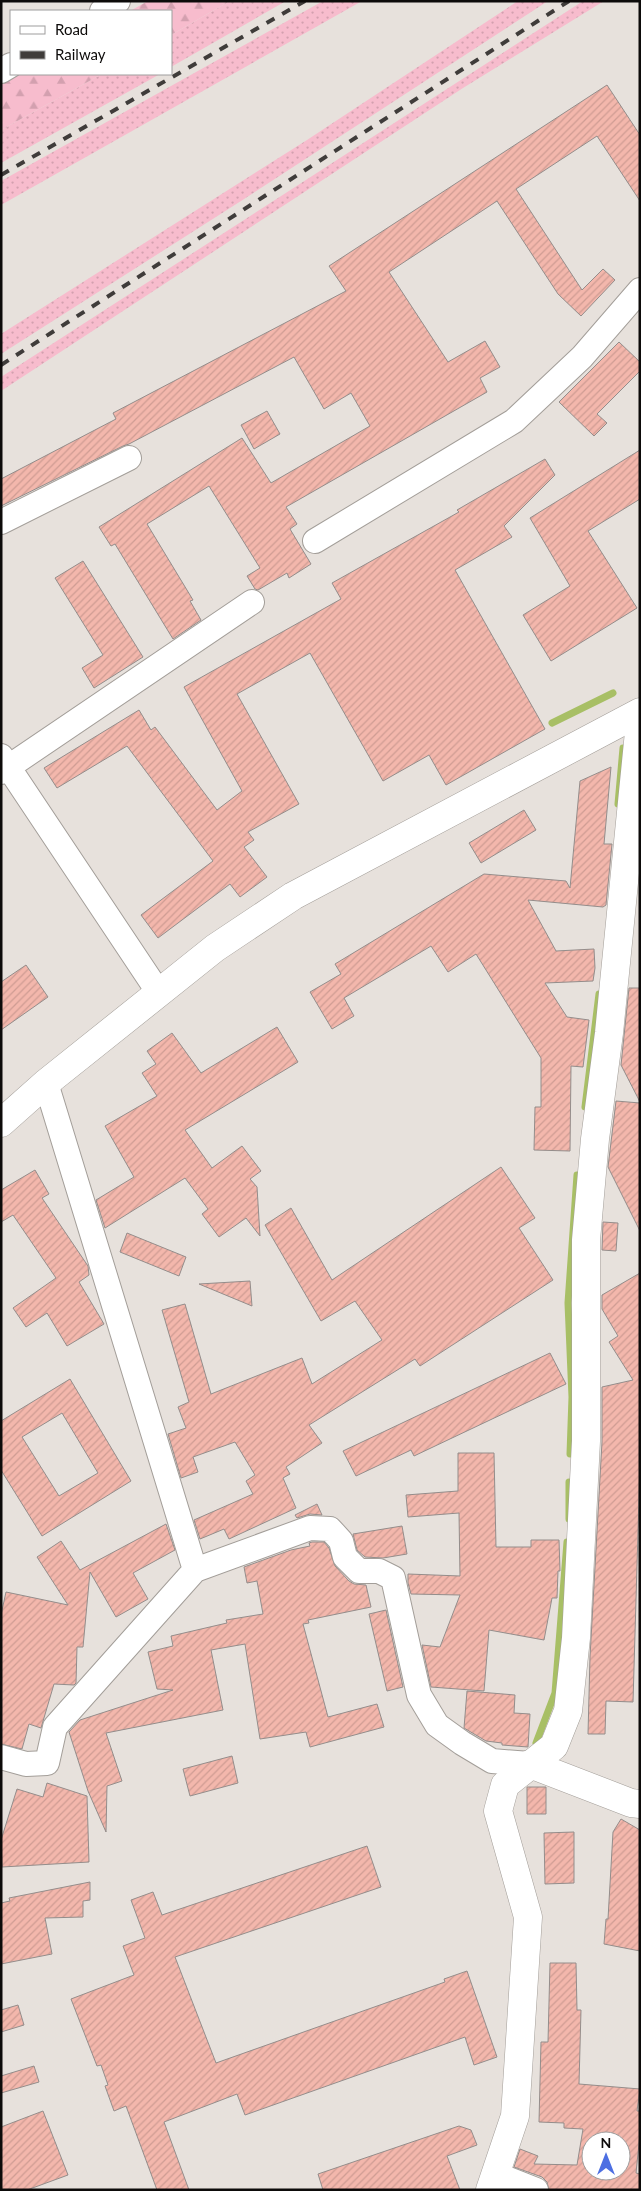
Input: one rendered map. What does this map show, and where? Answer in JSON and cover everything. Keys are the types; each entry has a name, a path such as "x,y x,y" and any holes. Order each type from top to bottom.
{"street":[{"path":"104,10 118,1"},
{"path":"316,541 514,421 582,357 640,290"},
{"path":"1,522 129,458"},
{"path":"159,993 4,765 252,602"},
{"path":"1,1123 46,1084 214,948 293,896 640,712"},
{"path":"536,2190 493,2182 515,2116 528,1917 498,1811 505,1785 554,1746 568,1711 576,1638 586,1441 586,1240 595,1139 609,1033 640,722"},
{"path":"46,1084 76,1188 195,1570"},
{"path":"1,1757 26,1764 47,1763 55,1727 195,1570 310,1528 330,1530 341,1541 345,1557 359,1571 379,1571 393,1578 419,1695 437,1725 462,1744 492,1761 530,1764 631,1803 640,1804"}],"green space":[{"path":"148,1 230,1 172,34 172,10 132,10"},
{"path":"230,1 286,1 172,66 172,34"},
{"path":"323,1 362,1 1,205 1,181"},
{"path":"518,1 548,1 241,201 1,354 1,334 307,140"},
{"path":"583,1 604,1 463,88 1,391 1,377"},
{"path":"19,75 100,75 1,130 1,85"},
{"path":"100,75 158,75 1,163 1,130"}],"building":[{"path":"607,85 640,135 640,201 597,136 516,189 582,290 603,269 615,280 581,316 558,294 497,201 389,272 448,362 485,341 500,367 480,378 487,392 286,507 297,524 290,529 311,564 289,578 287,573 258,590 255,589 247,576 260,568 209,486 147,524 193,600 190,601 201,620 173,639 115,544 111,546 99,527 242,438 271,483 370,426 351,393 324,409 294,357 129,444 1,506 1,479 116,419 113,413 346,291 329,266"},
{"path":"619,342 640,362 640,371 597,414 607,423 594,436 559,402"},
{"path":"267,411 280,434 254,449 241,425"},
{"path":"640,450 640,499 588,531 637,608 551,661 523,615 570,586 530,518"},
{"path":"545,459 555,475 504,526 512,537 455,570 545,729 446,785 429,755 383,781 310,653 237,694 299,804 248,832 254,840 244,847 267,877 240,897 230,884 158,938 141,915 213,861 127,746 57,788 44,768 139,710 151,730 155,727 217,810 242,791 184,687 341,599 332,583 459,512 457,510"},
{"path":"83,561 143,657 94,688 82,668 103,655 55,578"},
{"path":"611,767 604,844 612,844 606,905 603,907 528,900 556,951 594,949 595,968 593,981 545,983 567,1017 589,1020 583,1067 571,1066 570,1151 534,1150 535,1107 541,1107 541,1058 476,954 448,972 431,946 344,998 354,1016 332,1029 310,992 341,974 335,964 484,874 566,881 570,888 580,781"},
{"path":"524,810 536,830 481,863 469,843"},
{"path":"26,965 48,997 1,1030 1,982"},
{"path":"629,988 640,988 640,1102 621,1065"},
{"path":"277,1027 298,1062 185,1130 212,1168 242,1146 261,1171 250,1179 257,1187 260,1236 246,1218 219,1237 202,1214 208,1209 185,1178 105,1228 96,1200 134,1177 105,1126 157,1096 142,1073 156,1064 147,1051 172,1033 201,1073"},
{"path":"616,1101 640,1103 640,1231 608,1167"},
{"path":"501,1167 535,1218 519,1228 553,1280 420,1366 415,1359 309,1425 322,1443 286,1467 290,1474 283,1478 296,1508 229,1539 224,1529 200,1539 194,1520 253,1494 246,1481 255,1475 235,1442 193,1457 198,1472 181,1478 168,1434 186,1428 178,1407 189,1402 162,1310 185,1304 211,1394 302,1358 312,1384 382,1340 355,1301 321,1321 265,1225 291,1208 332,1280"},
{"path":"35,1170 49,1194 42,1198 88,1266 89,1275 79,1282 104,1324 67,1346 47,1313 26,1327 13,1308 56,1278 13,1215 1,1222 1,1190"},
{"path":"603,1222 618,1223 616,1251 602,1250"},
{"path":"127,1233 186,1257 179,1276 120,1252"},
{"path":"640,1273 640,1464 633,1702 606,1701 605,1734 588,1734 590,1657 602,1442 602,1387 633,1380 609,1342 618,1336 602,1309 602,1295"},
{"path":"250,1281 252,1306 199,1284"},
{"path":"550,1353 566,1384 414,1456 411,1450 356,1476 343,1451"},
{"path":"70,1379 131,1481 42,1536 1,1470 1,1421","holes":["62,1413 98,1473 59,1496 22,1437"]},
{"path":"458,1453 494,1453 496,1547 531,1547 531,1540 559,1540 560,1571 558,1571 557,1598 552,1598 544,1640 489,1630 484,1691 431,1687 422,1645 440,1647 460,1595 411,1594 408,1583 408,1574 460,1576 459,1513 408,1517 406,1495 458,1491"},
{"path":"317,1504 322,1515 310,1514 297,1518 295,1515"},
{"path":"166,1524 175,1550 133,1573 148,1599 116,1617 90,1572 83,1647 77,1647 76,1683 74,1685 54,1684 41,1728 29,1724 22,1749 1,1744 1,1615 6,1592 68,1605 37,1557 61,1541 80,1570"},
{"path":"402,1526 407,1554 383,1558 365,1557 357,1550 353,1534"},
{"path":"324,1542 329,1548 335,1566 349,1581 354,1584 366,1585 371,1607 308,1620 309,1623 303,1624 328,1717 377,1704 384,1727 310,1747 306,1732 260,1739 245,1644 211,1650 223,1710 106,1733 122,1781 107,1786 106,1832 88,1791 69,1732 80,1720 173,1690 157,1689 148,1652 173,1646 171,1636 227,1623 226,1620 263,1614 257,1581 247,1583 244,1567 291,1550 310,1546 309,1543"},
{"path":"386,1610 403,1687 387,1691 369,1614"},
{"path":"467,1691 515,1695 514,1713 530,1714 528,1747 502,1745 502,1743 486,1741 464,1728"},
{"path":"232,1756 238,1783 190,1796 183,1769"},
{"path":"47,1783 87,1796 89,1862 2,1867 1,1840 17,1789 43,1797"},
{"path":"527,1787 546,1787 546,1814 527,1814"},
{"path":"621,1819 640,1830 640,1951 604,1944 606,1919 608,1919 613,1832"},
{"path":"574,1832 574,1883 545,1884 544,1833"},
{"path":"367,1846 381,1887 175,1957 216,2063 445,1982 444,1979 467,1971 497,2057 474,2065 465,2037 245,2115 237,2094 164,2122 189,2190 157,2190 126,2106 114,2111 105,2086 108,2085 101,2065 97,2066 71,1999 134,1975 123,1946 145,1938 131,1900 153,1892 162,1915"},
{"path":"90,1882 90,1900 83,1901 83,1917 45,1918 52,1954 1,1964 1,1903 10,1901 9,1898"},
{"path":"550,1963 576,1963 577,2010 581,2010 579,2084 640,2089 637,2111 640,2111 640,2134 636,2173 640,2174 640,2190 549,2190 547,2182 542,2177 514,2167 520,2149 538,2156 534,2164 577,2165 581,2141 581,2181 631,2181 631,2131 583,2131 583,2129 564,2128 564,2123 539,2122 541,2042 548,2042"},
{"path":"18,2005 24,2025 1,2032 1,2010"},
{"path":"34,2066 39,2082 1,2093 1,2076"},
{"path":"43,2111 68,2175 27,2190 1,2190 1,2127"},
{"path":"459,2126 471,2130 477,2145 447,2156 460,2190 323,2190 318,2174"}],"waterway":[{"path":"552,723 613,693"},
{"path":"618,804 623,748"},
{"path":"585,1107 599,994"},
{"path":"570,1454 572,1397 568,1303 577,1175"},
{"path":"569,1482 569,1519"},
{"path":"536,1743 555,1693 567,1542"}],"railway":[{"path":"1,175 305,1"},
{"path":"1,365 569,1"}]}
